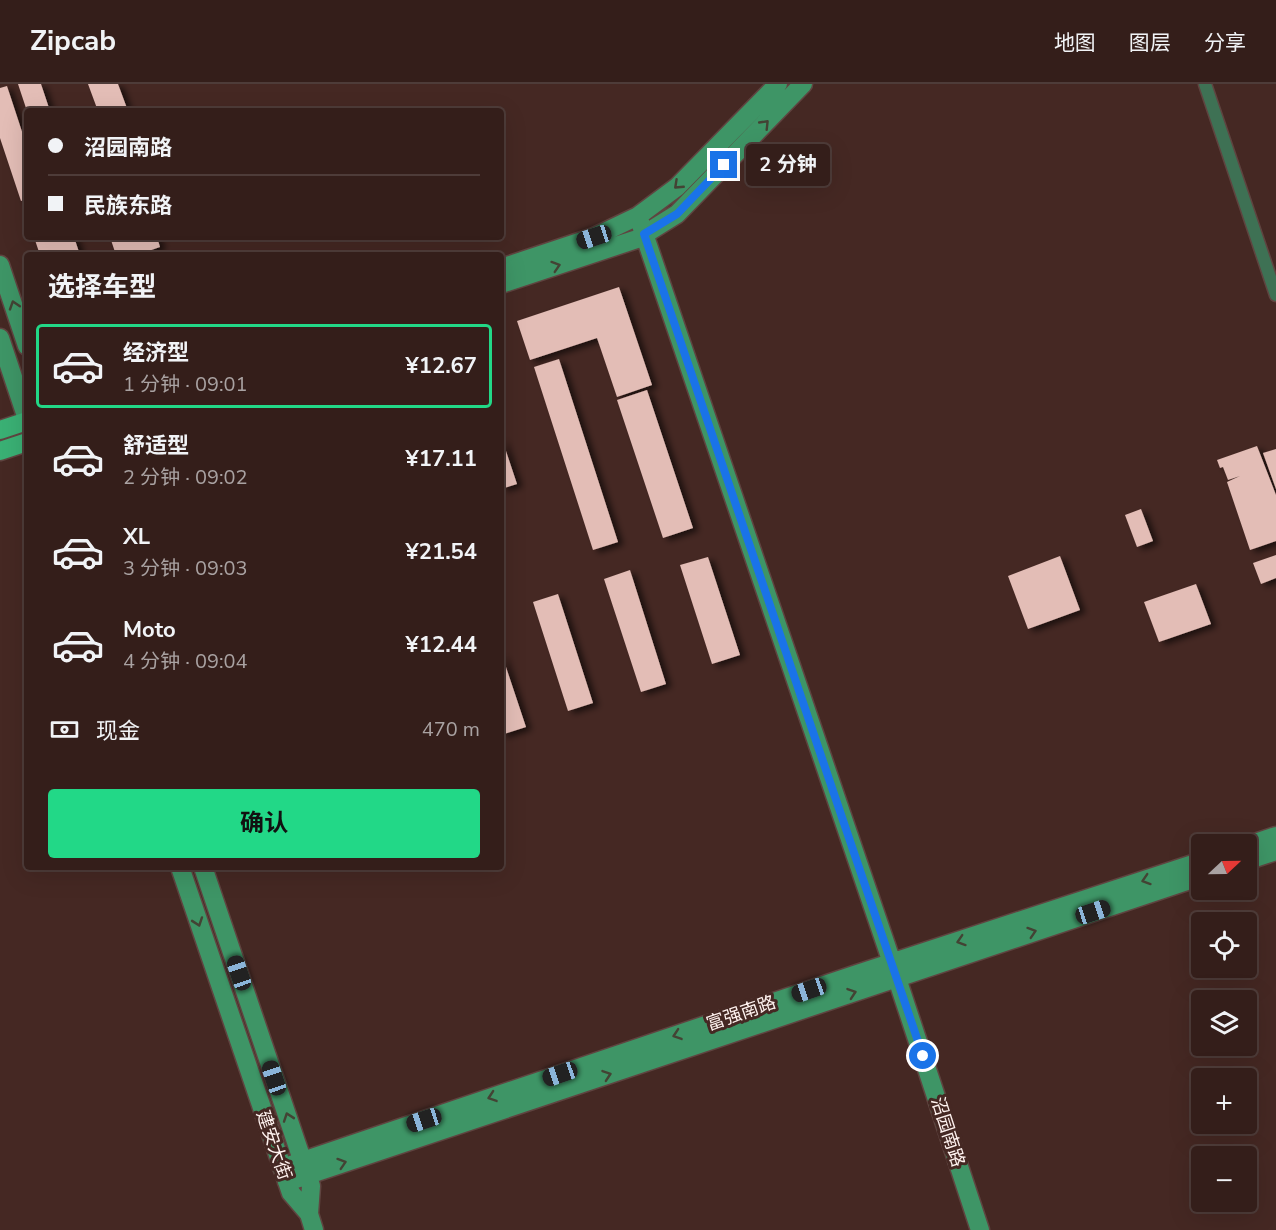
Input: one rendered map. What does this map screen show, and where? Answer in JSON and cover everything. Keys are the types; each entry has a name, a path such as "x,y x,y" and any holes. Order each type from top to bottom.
{"main road":[{"path":"504,267 594,237 638,216 658,203 677,187 778,84"},
{"path":"504,284 637,239 677,214 803,84"},
{"name":"沼园南路","path":"638,216 895,971 980,1230"},
{"path":"0,265 24,337"},
{"path":"0,338 24,411"},
{"path":"0,430 24,421"},
{"path":"0,451 24,443"},
{"path":"1257,843 1276,837"},
{"path":"1257,857 1276,851"},
{"name":"富强南路","path":"895,971 1191,865"},
{"name":"建安大街","path":"181,870 284,1175 291,1193 311,1222"},
{"name":"建安大街","path":"204,870 311,1186 311,1222"},
{"name":"富强南路","path":"284,1175 854,975 895,971 1191,879"}],"street":[{"path":"1205,84 1276,295"}],"building":[{"path":"18,84 41,84 49,108 26,108"},
{"path":"88,84 118,84 127,108 97,108"},
{"path":"7,86 24,138 24,200 21,201 0,138 0,88"},
{"path":"35,240 75,240 79,252 39,252"},
{"path":"111,240 158,240 160,247 146,252 115,252"},
{"path":"619,287 652,385 617,397 597,338 530,360 517,321"},
{"path":"559,359 618,542 593,550 534,367"},
{"path":"647,390 693,528 663,538 617,400"},
{"path":"504,445 517,484 504,488"},
{"path":"1257,446 1276,495 1276,541 1250,550 1227,482 1240,476 1228,480 1223,467 1220,468 1217,460"},
{"path":"1276,449 1276,489 1263,453"},
{"path":"1141,509 1153,541 1137,547 1125,515"},
{"path":"1276,555 1276,578 1261,584 1253,563"},
{"path":"1060,556 1080,610 1028,629 1008,576"},
{"path":"708,557 740,655 712,664 680,565"},
{"path":"630,570 666,684 641,692 604,579"},
{"path":"1196,584 1211,624 1159,642 1144,602"},
{"path":"558,594 593,703 568,711 533,602"},
{"path":"504,661 526,727 504,734"}],"route":[{"path":"724,165 677,214 644,234 923,1056"}]}
